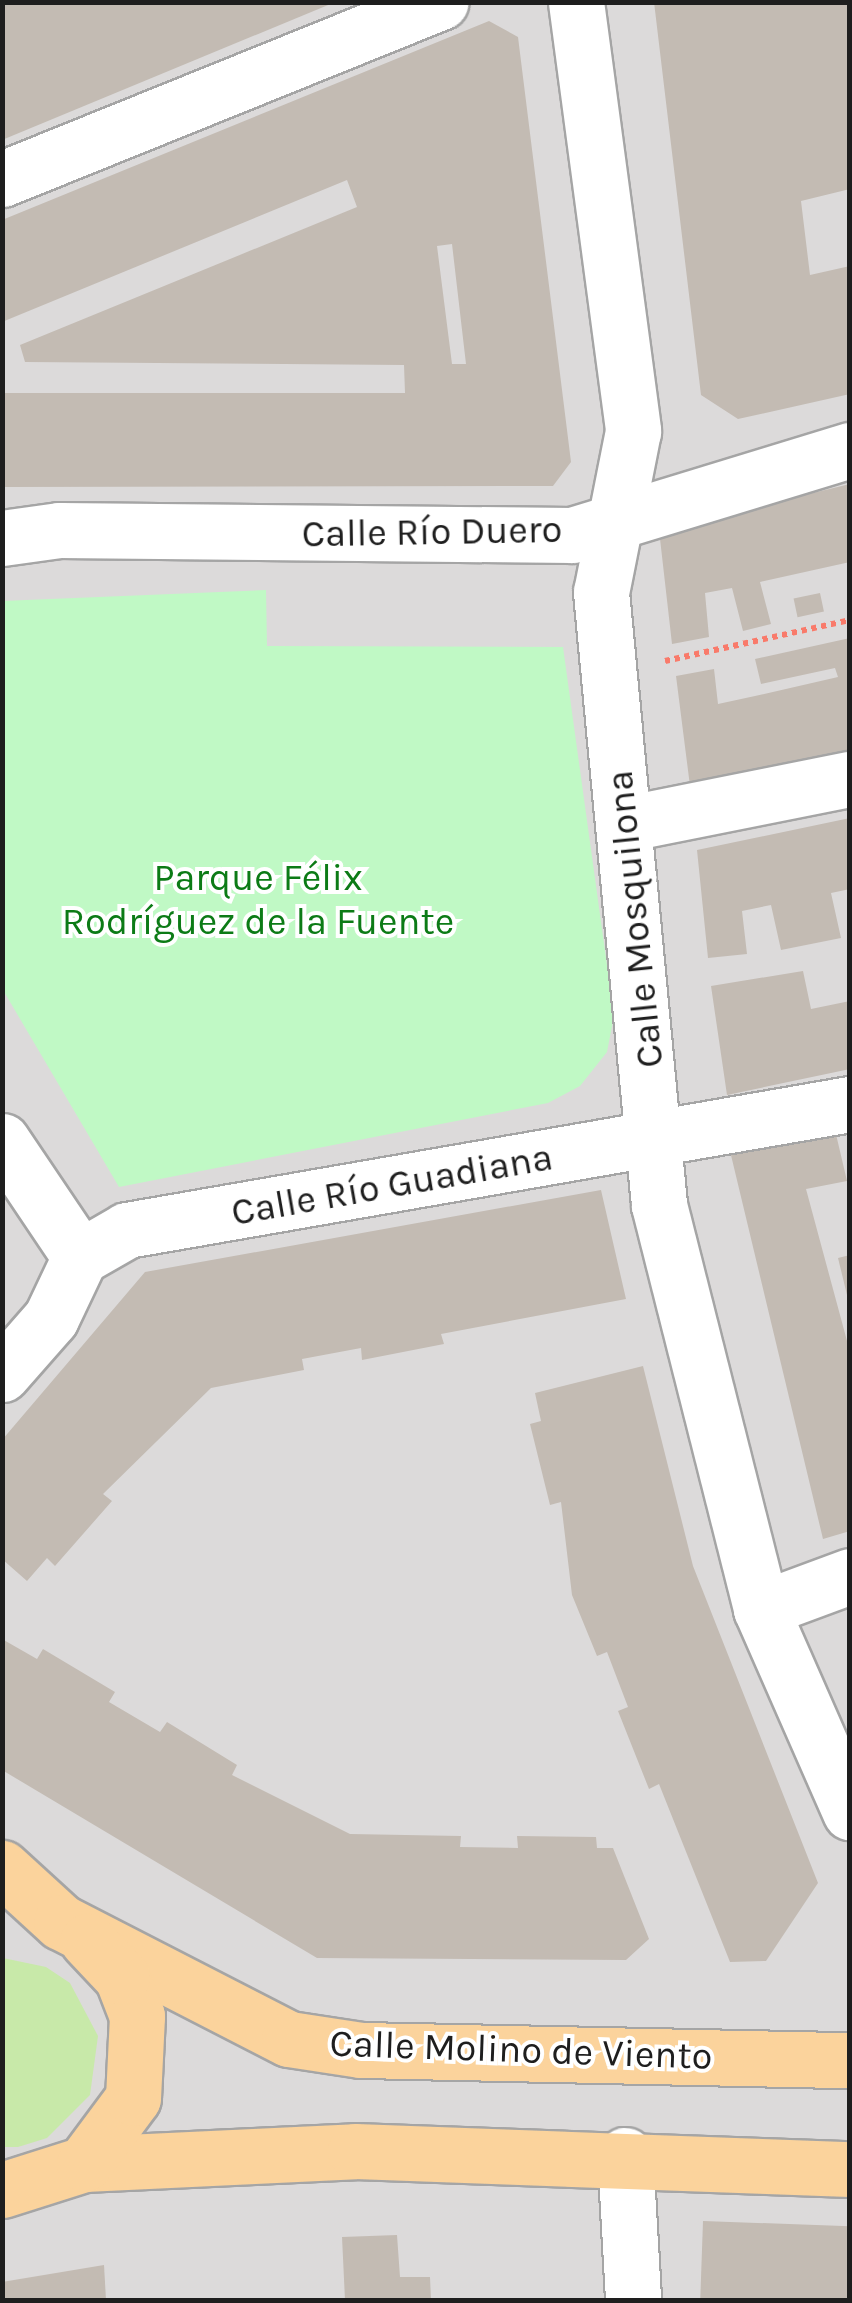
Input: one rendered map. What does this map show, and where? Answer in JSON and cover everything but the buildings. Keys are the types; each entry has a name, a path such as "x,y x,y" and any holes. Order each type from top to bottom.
{"main road":[{"name":"Calle Molino de Viento","path":"2,1868 60,1922 289,2038 361,2050 850,2060"},
{"path":"2,1910 60,1922 122,1977 142,2058 113,2135 84,2164"},
{"path":"11,2195 84,2164 355,2151 625,2154 850,2169"}],"street":[{"path":"2,180 441,2"},
{"name":"Calle Mosquilona","path":"576,2 633,431 622,512 601,592 657,1138 659,1204 761,1609 850,1812"},
{"name":"Calle Río Duero","path":"2,538 59,530 553,536 622,512 850,450"},
{"path":"624,824 850,779"},
{"name":"Calle Río Guadiana","path":"80,1258 127,1230 850,1104"},
{"path":"2,1141 80,1258 51,1318 2,1374"},
{"path":"761,1609 850,1576"},
{"path":"625,2154 634,2300"}],"path":[{"path":"610,675 850,620"}],"shaded area":[{"path":"3,3 849,3 849,2300 3,2300"}],"green space":[{"name":"Parque Félix Rodríguez de la Fuente","path":"266,590 267,646 563,647 614,1016 607,1052 580,1086 548,1103 119,1187 3,990 2,601"},
{"path":"3,1958 46,1967 70,1983 98,2036 90,2095 47,2138 18,2147 3,2147"}]}
